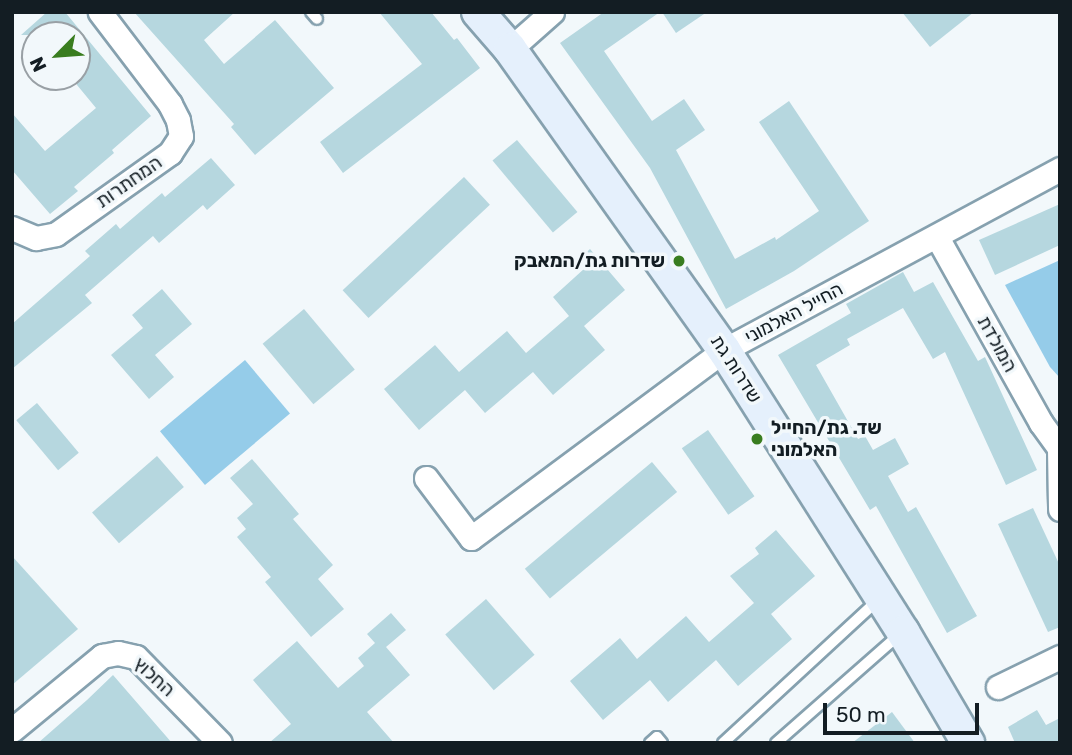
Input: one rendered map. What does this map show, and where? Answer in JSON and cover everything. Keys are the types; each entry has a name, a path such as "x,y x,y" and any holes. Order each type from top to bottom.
{"street":[{"name":"המחתרות","path":"12,228 16,232 36,238 56,234 170,153 181,136 178,120 170,104 100,12"},
{"name":"שדרות גת","path":"478,12 510,49 724,350 903,632 968,743"},
{"path":"510,49 552,12"},
{"name":"החייל האלמוני","path":"426,478 471,538 724,350 1060,169"},
{"name":"המולדת","path":"937,237 1041,424 1060,449"},
{"path":"1060,449 1060,509"},
{"name":"החלוץ","path":"12,730 102,656 118,653 136,657 220,743"},
{"path":"998,687 1060,657"}],"lane":[{"path":"723,743 881,597"},
{"path":"776,743 903,632"},
{"path":"650,743 657,737 662,743"}],"shaded area":[{"path":"1060,260 1060,378 1050,367 1005,285"},
{"path":"245,360 290,414 205,485 160,431"}],"building":[{"path":"47,12 65,12 72,21 37,21"},
{"path":"134,12 235,12 204,40 224,64 275,20 334,88 255,155 231,127 234,124"},
{"path":"379,12 431,12 454,40 457,38 480,68 343,173 320,142 422,64"},
{"path":"604,12 660,12 604,51 652,121 684,99 705,130 676,150 735,259 775,237 776,240 819,211 759,122 789,101 869,221 794,271 726,309 650,168 560,43"},
{"path":"662,12 707,12 676,33"},
{"path":"902,12 974,12 930,47"},
{"path":"91,43 151,116 112,150 114,153 74,187 78,191 50,214 12,170 12,113 45,151 96,108 82,91 91,91"},
{"path":"517,140 577,212 553,233 492,161"},
{"path":"211,158 235,185 207,210 203,205 159,243 153,236 85,295 92,303 12,369 12,324 90,256 85,251 116,224 120,229 162,193 165,197"},
{"path":"464,177 490,205 369,318 343,290"},
{"path":"1060,204 1060,245 995,275 979,240"},
{"path":"590,249 625,290 584,326 605,350 553,395 533,372 485,413 465,390 419,430 384,389 435,345 459,372 507,331 526,353 569,316 553,297 585,268 578,260"},
{"path":"903,272 914,292 933,282 978,361 985,357 1037,470 1006,485 945,352 933,359 903,308 847,339 850,345 816,365 858,439 865,436 873,450 895,438 909,464 888,476 908,512 916,507 977,616 947,633 876,506 870,510 778,355 851,313 846,304"},
{"path":"162,289 192,324 155,355 174,377 149,399 111,355 143,328 132,315"},
{"path":"304,309 355,370 313,404 263,344"},
{"path":"37,403 79,453 58,470 16,420"},
{"path":"708,430 754,496 728,515 682,448"},
{"path":"157,456 184,487 119,543 92,512"},
{"path":"252,459 299,514 293,519 333,565 318,579 344,609 311,637 265,582 271,577 237,537 246,529 237,518 253,504 230,478"},
{"path":"652,462 677,492 550,599 525,569"},
{"path":"1033,508 1060,566 1060,627 1048,632 998,524"},
{"path":"776,530 815,576 771,614 792,639 738,686 716,660 668,702 650,680 603,720 570,681 620,638 637,659 686,616 709,642 754,603 730,576 759,554 755,548"},
{"path":"12,556 78,629 12,685"},
{"path":"486,599 535,655 494,690 445,634"},
{"path":"391,613 406,630 386,647 410,675 367,712 394,743 269,743 291,724 253,680 297,641 338,688 364,666 358,658 375,643 367,634"},
{"path":"113,675 172,743 38,743 87,700"},
{"path":"1037,710 1046,725 1060,718 1060,743 1015,743 1008,727"},
{"path":"892,712 915,743 852,743"}],"place":[{"name":"שדרות גת/המאבק","path":"679,261"},
{"name":"שד. גת/החייל האלמוני","path":"757,439"}]}
